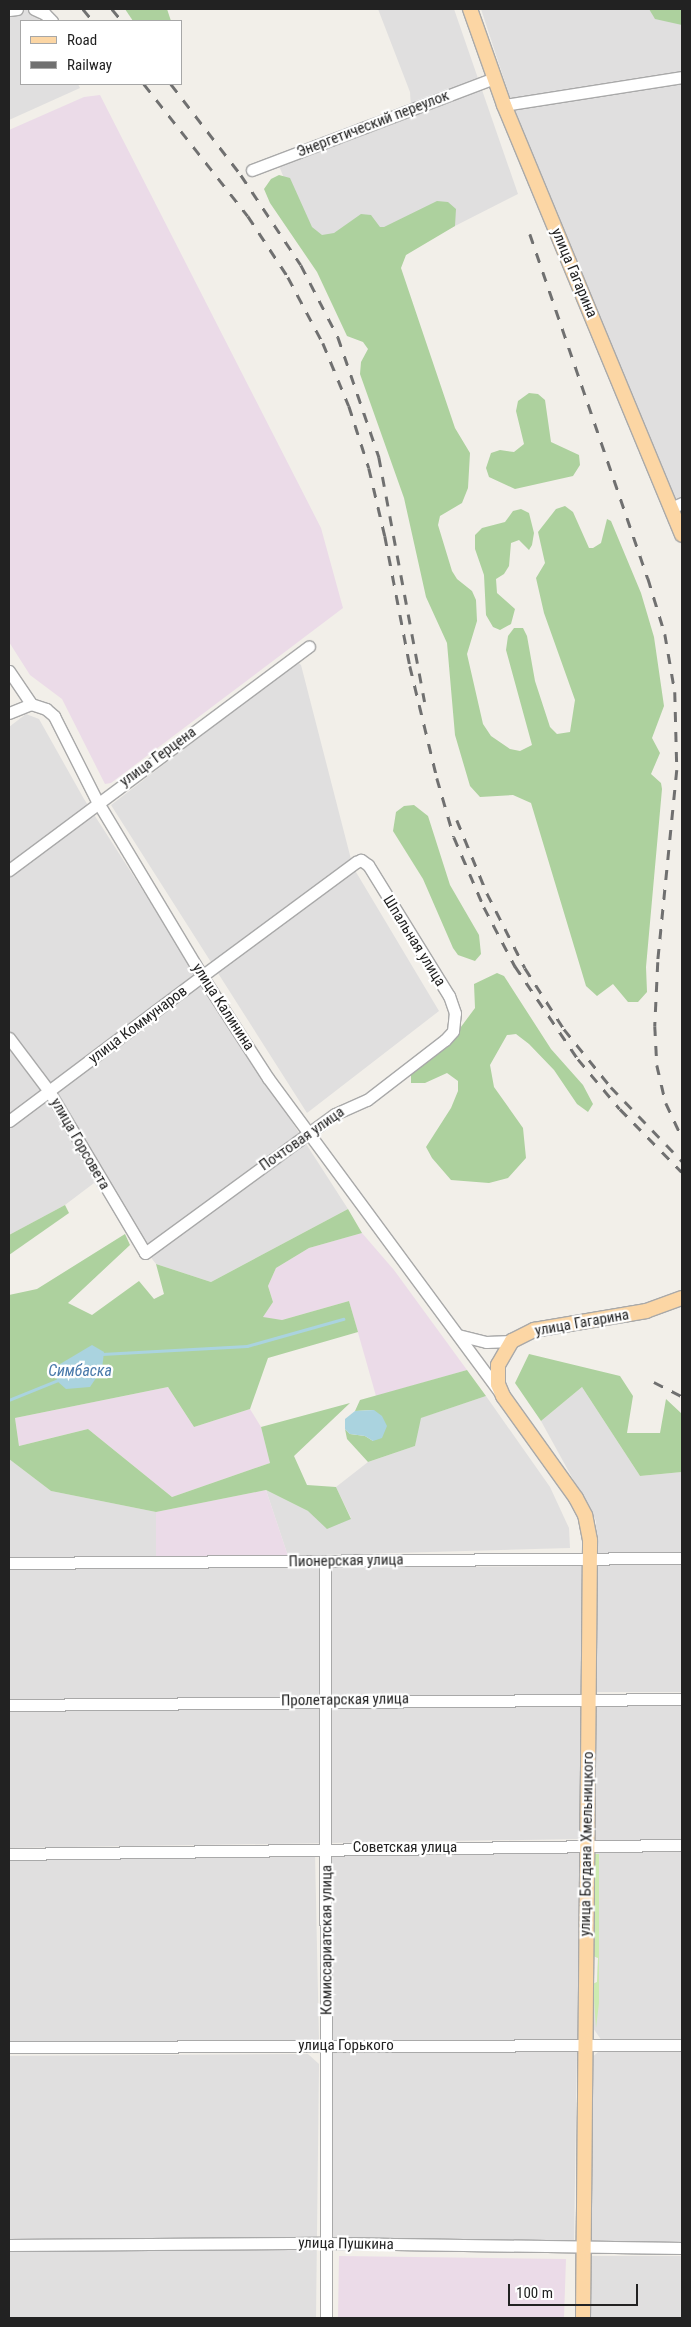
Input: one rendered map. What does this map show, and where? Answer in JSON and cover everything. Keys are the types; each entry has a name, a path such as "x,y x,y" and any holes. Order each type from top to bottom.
{"main road":[{"name":"улица Гагарина","path":"470,9 504,105 677,505 682,535"},
{"name":"улица Гагарина","path":"512,1341 534,1330 646,1311 682,1298"},
{"path":"503,1396 498,1384 498,1365 512,1341"},
{"name":"улица Богдана Хмельницкого","path":"503,1396 576,1498 588,1527 590,1558 588,1847 584,2046 583,2318"}],"street":[{"path":"9,10 17,9"},
{"path":"34,9 46,14 51,20"},
{"path":"504,105 682,77"},
{"name":"Энергетический переулок","path":"252,170 494,78"},
{"name":"улица Герцена","path":"9,870 98,801 310,646"},
{"name":"улица Калинина","path":"9,671 31,704 46,709 54,716 98,801 202,976 308,1134 503,1396"},
{"path":"9,713 31,704"},
{"name":"улица Коммунаров","path":"9,1121 356,862 365,862"},
{"name":"Шпальная улица","path":"365,862 449,996 455,1023"},
{"name":"Почтовая улица","path":"145,1254 335,1114 367,1100 445,1040 455,1023"},
{"name":"улица Горсовета","path":"9,1038 49,1092 145,1254"},
{"path":"458,1335 486,1342 512,1341"},
{"name":"Пионерская улица","path":"9,1564 682,1558"},
{"name":"Комиссариатская улица","path":"326,1562 323,1700 327,1849 326,2318"},
{"name":"Пролетарская улица","path":"9,1705 588,1697 682,1698"},
{"name":"Советская улица","path":"9,1854 588,1847 682,1844"},
{"name":"улица Горького","path":"9,2047 682,2045"},
{"name":"улица Пушкина","path":"9,2245 326,2243 682,2248"}],"shaded area":[{"path":"9,9 32,9 39,20 20,20 20,85 78,85 80,88 9,120"},
{"path":"378,9 454,9 518,194 394,257 311,244 277,161 411,107 410,92"},
{"path":"481,9 682,9 682,524 515,113"},
{"path":"100,95 321,528 343,608 111,783 105,784 62,699 30,675 9,642 9,130 84,97"},
{"path":"297,662 301,665 353,867 439,1011 307,1113 111,805"},
{"path":"26,714 39,719 84,799 348,1209 211,1282 156,1264 94,1183 65,1205 9,1235 9,727"},
{"path":"362,1233 394,1270 467,1370 376,1396 349,1301 282,1320 262,1318 273,1302 268,1286 276,1268 309,1248"},
{"path":"168,1387 194,1427 250,1409 261,1427 270,1463 172,1497 88,1429 19,1446 15,1418"},
{"path":"582,1387 640,1476 682,1472 682,1692 597,1692 596,1521 541,1421"},
{"path":"486,1396 550,1487 569,1528 570,1548 288,1556 266,1490 308,1511 351,1518 336,1487 368,1462 415,1446 420,1418"},
{"path":"9,1459 51,1491 156,1512 156,1557 9,1559"},
{"path":"266,1490 288,1556 156,1557 156,1512"},
{"path":"582,1566 581,1839 9,1848 9,1569"},
{"path":"596,1705 682,1706 682,2041 602,2041 593,2028 593,1984 597,1982 598,1958 593,1956"},
{"path":"580,1850 574,2243 330,2239 329,1855"},
{"path":"315,1853 319,2042 9,2043 9,1856"},
{"path":"682,2051 682,2245 596,2245 586,2236 587,2062 598,2052"},
{"path":"308,2054 319,2064 316,2318 9,2318 9,2056"},
{"path":"339,2256 566,2259 564,2318 338,2318"},
{"path":"591,2256 682,2256 682,2318 587,2318 587,2260"}],"green space":[{"path":"125,9 167,9 171,20 132,20"},
{"path":"649,9 682,9 682,25 655,19"},
{"path":"279,175 290,178 312,227 322,235 334,233 361,214 371,215 380,227 384,227 437,201 448,202 456,209 455,226 406,255 401,268 455,428 470,453 468,488 462,503 440,516 438,525 452,571 457,579 472,591 476,600 477,621 467,654 483,724 491,736 510,749 520,751 532,745 506,650 508,636 514,628 523,628 527,636 535,681 550,727 557,734 570,732 575,700 544,613 536,578 545,563 538,532 556,509 565,506 573,512 589,548 593,548 601,543 607,519 611,521 641,593 654,637 664,706 652,738 660,753 651,774 661,783 662,789 646,967 647,992 638,1002 628,1002 613,984 597,996 586,986 531,803 513,795 480,797 470,786 455,735 447,643 426,597 404,498 360,374 361,362 368,349 363,342 347,336 317,272 270,203 264,189 271,179"},
{"path":"529,393 538,394 545,400 551,442 579,455 580,465 573,476 515,489 489,477 486,468 491,453 500,450 514,452 524,444 516,411 518,401"},
{"path":"521,509 529,513 534,533 532,545 529,550 519,540 511,543 509,566 504,574 496,579 497,593 515,609 511,624 500,630 493,627 486,615 484,575 475,549 475,535 482,528 505,522 513,511"},
{"path":"414,805 428,816 450,885 479,935 481,954 475,961 458,955 453,948 423,879 393,831 396,812 404,806"},
{"path":"497,973 504,976 551,1049 583,1085 593,1104 588,1112 577,1104 554,1070 529,1044 516,1034 507,1035 490,1065 494,1087 523,1128 526,1158 508,1178 489,1183 451,1180 432,1158 426,1147 451,1108 458,1091 458,1081 447,1073 425,1083 411,1083 411,1069 455,1035 475,1008 474,984"},
{"path":"65,1205 69,1213 9,1255 9,1235"},
{"path":"348,1209 362,1233 309,1248 276,1268 268,1286 273,1302 263,1317 282,1320 349,1301 358,1332 268,1358 250,1409 194,1427 168,1387 15,1418 19,1446 88,1429 172,1497 270,1463 261,1427 350,1403 294,1456 307,1485 336,1487 351,1519 327,1529 308,1511 266,1490 156,1512 51,1491 9,1459 9,1295 37,1289 125,1234 130,1245 68,1303 92,1315 139,1281 154,1299 164,1294 156,1264 211,1282"},
{"path":"529,1354 620,1376 633,1396 627,1433 660,1433 666,1399 682,1414 682,1472 640,1476 582,1387 541,1421 515,1383"},
{"path":"467,1370 486,1396 421,1418 415,1446 368,1462 347,1439 345,1429 350,1434 365,1436 373,1441 374,1410 355,1411 360,1400"},
{"path":"594,1854 599,1854 599,2003 596,2028 593,1984 597,1982 598,1958 593,1956"}],"water":[{"name":"Симбаска","path":"92,1345 104,1352 102,1369 90,1387 66,1389 57,1381 55,1367"},
{"path":"374,1410 382,1416 387,1426 382,1438 373,1441 365,1436 350,1434 345,1429 345,1419 355,1411"}],"waterway":[{"path":"102,1354 247,1346 343,1319"},
{"path":"9,1400 58,1380"}],"railway":[{"path":"83,9 92,20"},
{"path":"112,9 121,20"},
{"path":"145,85 248,216 288,277 323,343 349,406 369,468 385,536 410,666 437,778 454,837 484,907 515,966 578,1059 620,1109 682,1172"},
{"path":"172,85 241,175 301,265 338,337 379,457 425,702"},
{"path":"530,234 648,578 665,634 675,692 677,770 658,962 655,1026 657,1065 666,1103 682,1137"},
{"path":"457,820 487,893 525,968 564,1029 611,1087 682,1161"},
{"path":"654,1382 682,1396"}]}
